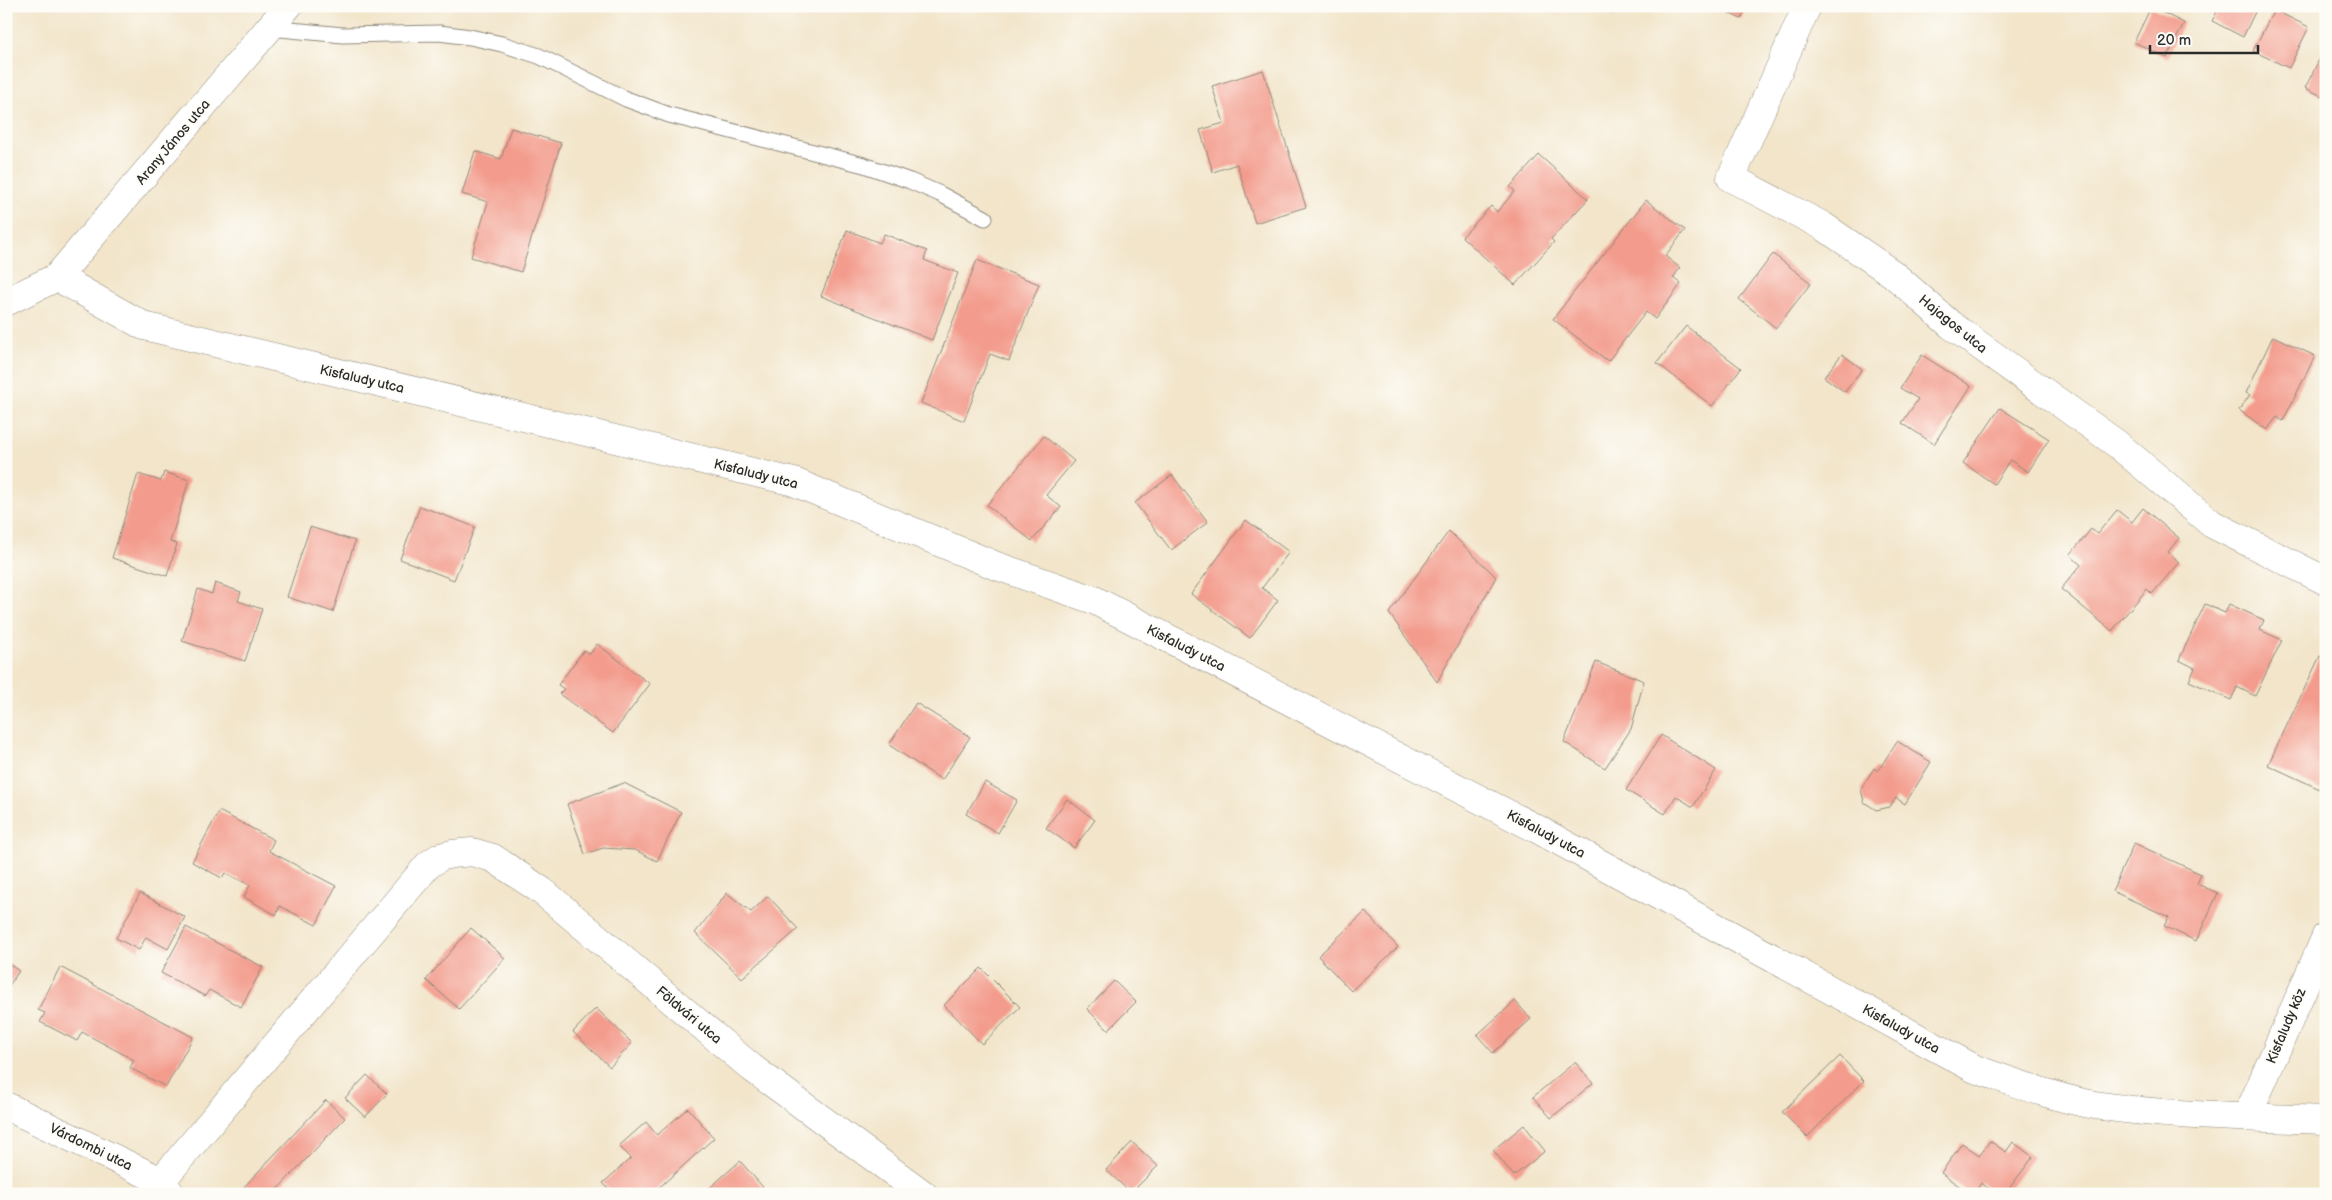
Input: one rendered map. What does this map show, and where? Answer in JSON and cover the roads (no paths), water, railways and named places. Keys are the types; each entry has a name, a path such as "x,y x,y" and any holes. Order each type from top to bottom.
{"street":[{"name":"Arany János utca","path":"57,277 288,6"},
{"name":"Hajagos utca","path":"1807,6 1731,178 1823,226 1894,274 1951,325 2117,444 2212,524 2326,581"},
{"path":"6,302 57,277"},
{"name":"Kisfaludy utca","path":"57,277 144,326 794,482 994,565 1094,600 1539,830 1975,1069 2020,1085 2093,1104 2167,1114 2326,1120"},
{"name":"Földvári utca","path":"166,1187 428,865 440,857 472,852 493,858 542,891 752,1068 923,1194"},
{"name":"Kisfaludy köz","path":"2247,1117 2326,936"},
{"name":"Várdombi utca","path":"6,1106 166,1187"}],"lane":[{"path":"270,28 343,35 439,33 470,36 502,44 539,56 626,99 669,114 864,165 940,194 985,218"}]}
